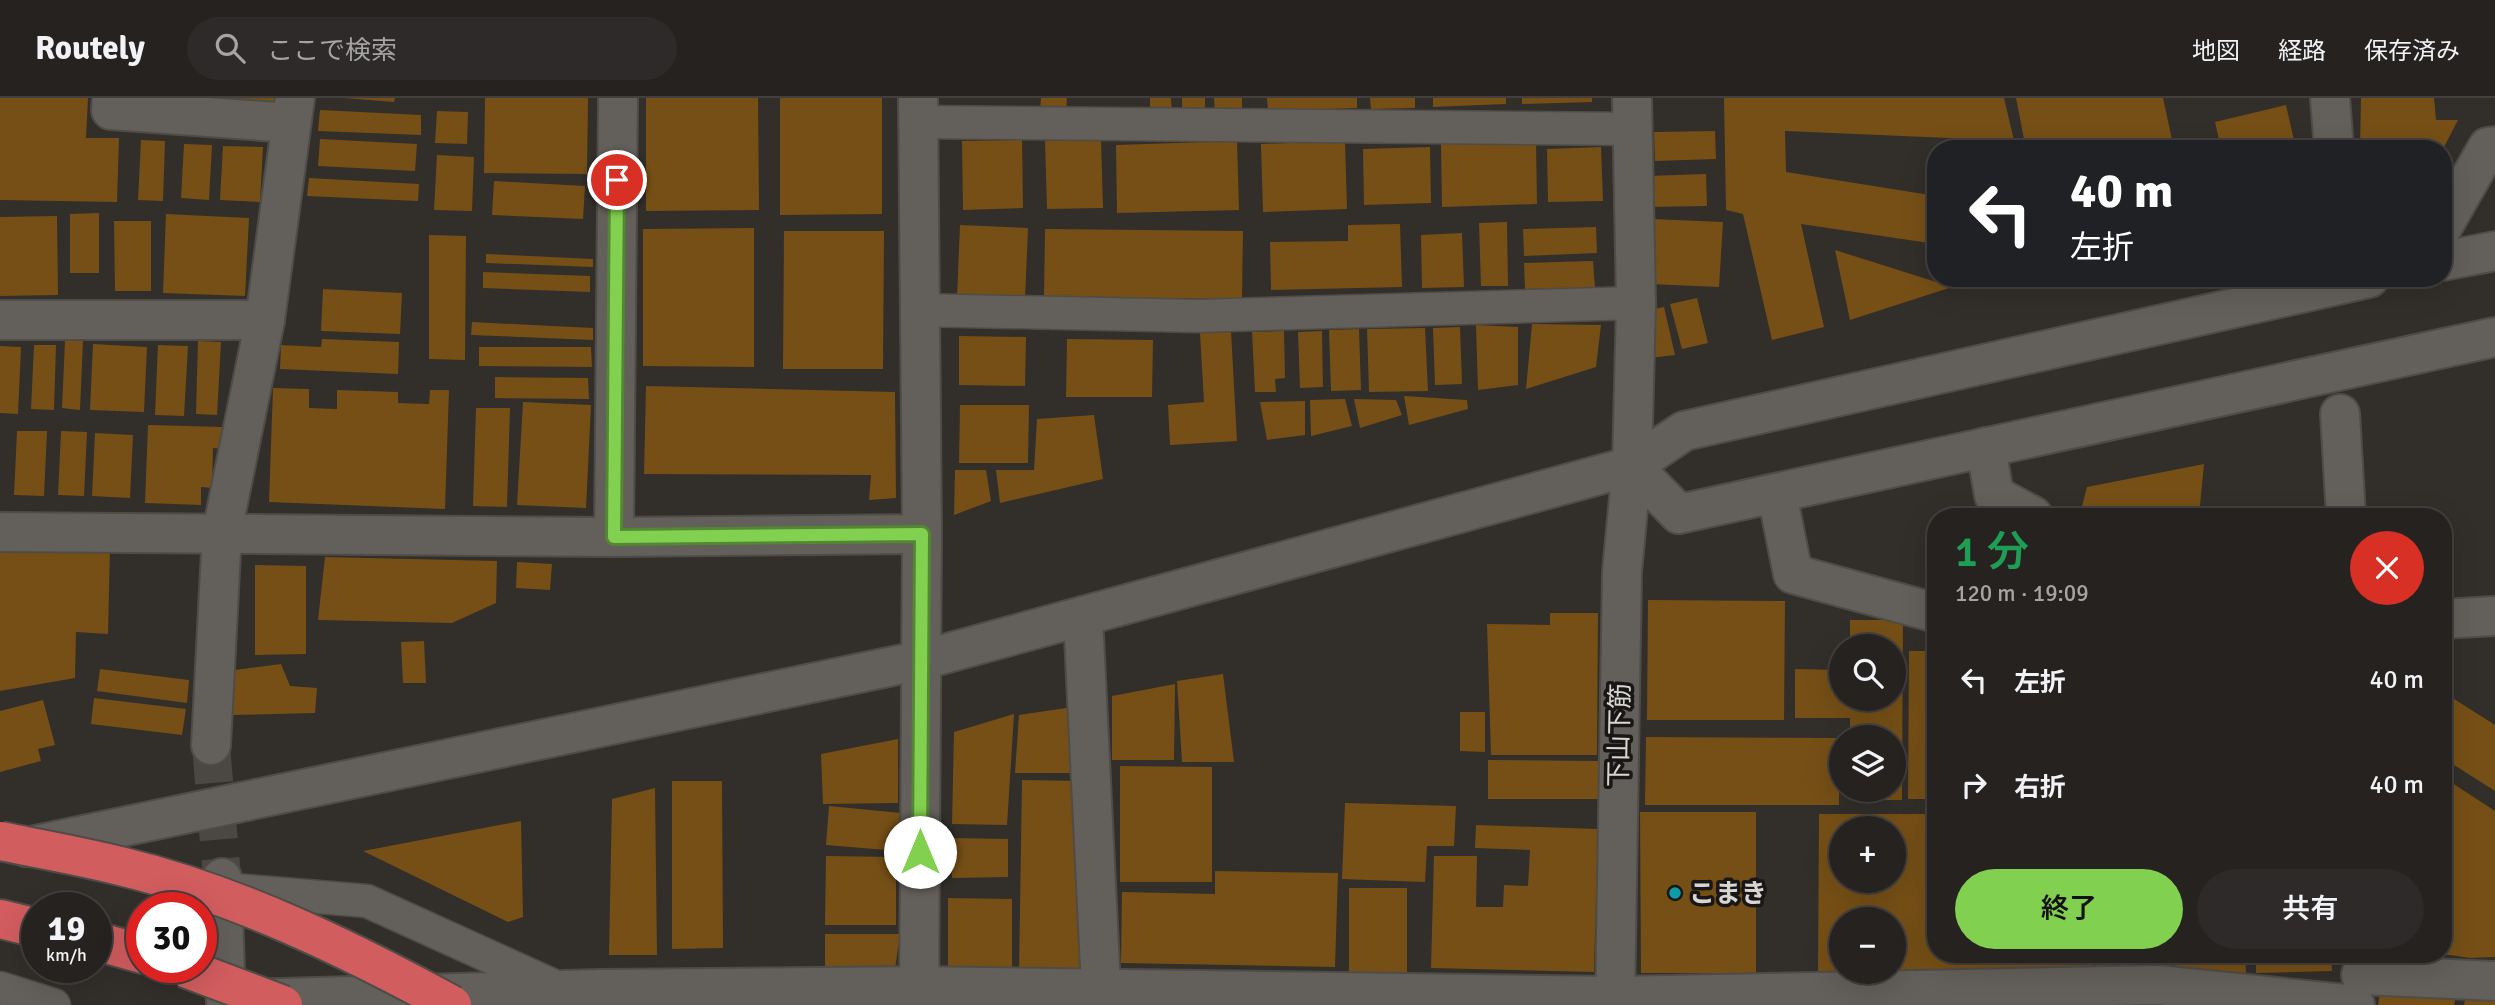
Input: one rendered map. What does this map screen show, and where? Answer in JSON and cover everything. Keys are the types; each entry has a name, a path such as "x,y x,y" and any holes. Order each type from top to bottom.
{"highway":[{"path":"0,841 122,866 250,909 380,966 452,1005"},
{"path":"0,919 21,924"},
{"path":"217,980 283,1005"}],"street":[{"path":"112,98 111,110 293,110 265,320 222,532 211,745"},
{"path":"614,537 618,98"},
{"path":"2330,98 2333,140"},
{"path":"918,110 922,534 919,995"},
{"name":"下山下筋","path":"1615,1000 1622,572 1632,466 1636,303 1632,113"},
{"path":"2452,210 2488,147 2495,146"},
{"path":"2452,259 2495,251"},
{"path":"0,852 922,660 1632,466 1684,431 2322,287"},
{"path":"0,320 265,320"},
{"path":"1632,466 1679,514 2495,337"},
{"path":"2340,414 2346,508"},
{"path":"1986,447 1994,495 2018,508"},
{"path":"1777,494 1793,574 1927,611"},
{"path":"0,532 614,537 922,534"},
{"path":"1083,616 1101,988"},
{"path":"2452,618 2495,616"},
{"path":"223,883 226,1002 919,995 1101,988 1615,1000 2158,981 2358,985 2495,981"}],"lane":[{"path":"918,110 1632,113"},
{"path":"918,310 1197,316 1636,303"},
{"path":"223,883 367,901 573,997"},
{"path":"0,988 54,1005"}],"building":[{"path":"0,98 88,98 86,138 119,138 117,202 0,200"},
{"path":"182,98 280,98 279,104"},
{"path":"344,98 395,98 394,102"},
{"path":"485,98 588,98 587,174 484,173"},
{"path":"646,98 758,98 759,210 646,211"},
{"path":"780,98 882,98 882,214 780,215"},
{"path":"1041,98 1067,98 1066,110 1040,109"},
{"path":"1150,98 1171,98 1172,113 1150,114"},
{"path":"1182,98 1205,98 1205,115 1182,116"},
{"path":"1214,98 1242,98 1242,113 1215,115"},
{"path":"1267,98 1357,98 1357,108 1268,111"},
{"path":"1370,98 1415,98 1415,108 1371,109"},
{"path":"1433,98 1506,98 1506,104 1433,107"},
{"path":"1522,98 1592,98 1592,102 1522,104"},
{"path":"1724,98 2004,98 2014,140 1785,131 1786,172 1927,195 1927,243 1801,224 1824,327 1772,340 1743,214 1726,210"},
{"path":"2016,98 2163,98 2172,140 2024,140"},
{"path":"2361,98 2434,98 2436,120 2458,120 2448,140 2360,140"},
{"path":"2286,105 2294,140 2219,140 2215,122"},
{"path":"320,110 421,115 421,135 318,131"},
{"path":"437,111 468,112 467,144 435,143"},
{"path":"1715,131 1716,159 1655,161 1654,132"},
{"path":"320,139 417,144 415,171 318,166"},
{"path":"1101,139 1103,208 1047,209 1045,141"},
{"path":"141,140 165,141 163,201 138,200"},
{"path":"1022,140 1023,208 963,210 962,141"},
{"path":"1237,141 1239,210 1117,213 1116,145"},
{"path":"1345,141 1347,209 1263,212 1261,144"},
{"path":"1536,142 1537,204 1442,207 1441,144"},
{"path":"184,144 212,145 209,200 181,198"},
{"path":"223,146 263,147 260,202 220,200"},
{"path":"1430,147 1431,203 1364,205 1363,149"},
{"path":"1601,147 1603,201 1548,202 1547,149"},
{"path":"437,155 474,157 472,211 434,210"},
{"path":"1706,174 1707,206 1648,207 1647,176"},
{"path":"309,178 419,184 418,201 307,196"},
{"path":"494,181 585,186 583,219 492,215"},
{"path":"99,213 99,273 70,273 70,214"},
{"path":"166,214 249,218 245,296 163,293"},
{"path":"57,216 58,295 0,296 0,217"},
{"path":"1652,219 1723,222 1719,287 1649,284"},
{"path":"114,221 151,221 151,291 115,291"},
{"path":"1507,222 1508,286 1481,286 1479,223"},
{"path":"1400,224 1402,287 1271,290 1270,242 1348,241 1348,225"},
{"path":"960,225 1028,228 1025,300 957,298"},
{"path":"1596,227 1597,253 1524,256 1523,229"},
{"path":"754,228 754,367 643,366 643,229"},
{"path":"1045,229 1243,231 1242,299 1044,297"},
{"path":"784,231 884,231 883,369 783,369"},
{"path":"1462,233 1464,287 1422,288 1421,235"},
{"path":"429,235 466,236 465,360 429,359"},
{"path":"1835,250 1927,279 1927,287 1952,287 1850,320"},
{"path":"486,254 593,259 593,267 486,263"},
{"path":"1593,261 1595,288 1525,289 1524,263"},
{"path":"483,272 590,276 590,292 483,288"},
{"path":"323,289 402,293 400,334 321,331"},
{"path":"1697,298 1708,343 1682,349 1670,304"},
{"path":"1664,307 1675,355 1649,358 1649,310"},
{"path":"472,322 593,328 593,340 471,335"},
{"path":"1532,324 1601,325 1596,367 1526,389"},
{"path":"1476,325 1518,327 1518,385 1478,390"},
{"path":"1460,327 1462,384 1435,385 1433,328"},
{"path":"1425,328 1428,391 1369,392 1367,329"},
{"path":"1359,329 1361,390 1331,391 1329,330"},
{"path":"1231,331 1237,441 1170,445 1168,405 1204,402 1200,333"},
{"path":"1284,331 1285,378 1275,379 1276,392 1255,392 1252,332"},
{"path":"1322,331 1323,387 1300,388 1298,332"},
{"path":"959,336 1026,337 1025,386 959,385"},
{"path":"322,339 399,342 398,374 280,369 281,345 321,347"},
{"path":"1067,339 1153,340 1152,397 1066,397"},
{"path":"65,341 83,341 80,410 62,408"},
{"path":"198,341 221,342 217,415 196,414"},
{"path":"93,344 147,347 144,412 90,410"},
{"path":"34,345 56,345 54,410 31,409"},
{"path":"158,345 188,346 184,416 155,415"},
{"path":"0,346 21,347 18,414 0,413"},
{"path":"479,347 591,347 592,367 479,366"},
{"path":"495,377 588,378 589,399 495,398"},
{"path":"646,386 895,392 896,498 869,500 871,475 644,474"},
{"path":"273,388 309,389 309,408 337,409 337,390 398,392 398,403 429,404 430,390 449,390 445,509 269,502"},
{"path":"1404,396 1467,400 1468,409 1409,425"},
{"path":"1345,399 1352,426 1311,436 1310,400"},
{"path":"1354,399 1396,400 1402,415 1360,428"},
{"path":"1305,401 1305,435 1267,440 1260,402"},
{"path":"523,402 591,405 586,508 517,505"},
{"path":"960,405 1029,405 1028,463 959,463"},
{"path":"476,408 510,408 507,507 473,506"},
{"path":"1094,415 1103,479 1000,503 996,470 1034,470 1037,419"},
{"path":"148,425 223,427 223,449 213,448 212,488 201,487 201,505 145,503"},
{"path":"17,431 47,431 44,496 14,495"},
{"path":"61,431 87,432 84,496 58,495"},
{"path":"95,433 133,435 130,498 92,496"},
{"path":"2204,464 2200,508 2082,508 2087,487"},
{"path":"955,470 986,470 991,501 954,515"},
{"path":"0,546 110,547 108,634 76,632 75,678 0,691"},
{"path":"325,557 497,561 496,603 452,623 318,620"},
{"path":"517,562 552,564 550,590 516,588"},
{"path":"255,565 306,566 306,654 255,655"},
{"path":"1648,600 1785,601 1784,720 1647,720"},
{"path":"1550,613 1598,613 1597,755 1491,755 1487,624 1550,625"},
{"path":"1850,620 1903,620 1903,634 1850,634"},
{"path":"424,641 426,683 403,683 401,642"},
{"path":"1909,651 1927,651 1927,799 1908,799"},
{"path":"281,664 290,686 317,688 315,713 233,715 235,670"},
{"path":"100,669 189,680 187,703 97,691"},
{"path":"1795,669 1829,670 1829,711 1902,711 1902,725 1850,725 1850,718 1795,718"},
{"path":"1223,674 1234,762 1182,762 1177,681"},
{"path":"1175,684 1174,760 1112,760 1112,696"},
{"path":"94,698 186,709 182,735 91,724"},
{"path":"2452,698 2495,725 2495,791 2452,764"},
{"path":"43,700 55,745 38,749 41,761 0,772 0,711"},
{"path":"1073,707 1074,773 1015,773 1019,715"},
{"path":"1460,712 1485,712 1485,752 1460,751"},
{"path":"1014,714 1007,825 952,824 954,732"},
{"path":"1646,737 1829,738 1829,802 1839,802 1839,805 1645,805"},
{"path":"898,739 898,803 823,804 821,754"},
{"path":"1488,760 1598,761 1598,799 1488,799"},
{"path":"1120,766 1212,767 1212,882 1120,882"},
{"path":"1022,780 1084,781 1083,972 1019,972"},
{"path":"672,781 722,781 723,948 672,949"},
{"path":"2452,783 2495,811 2495,957 2452,955"},
{"path":"655,788 657,955 609,955 612,799"},
{"path":"1345,803 1456,806 1454,846 1427,846 1425,882 1342,879"},
{"path":"829,806 901,813 898,851 826,845"},
{"path":"1640,812 1756,812 1756,973 1641,973"},
{"path":"1819,814 1927,814 1927,963 2093,963 2093,973 1906,972 1906,907 1829,907 1829,975 1818,975"},
{"path":"521,821 523,917 508,922 363,851"},
{"path":"1476,825 1598,829 1594,972 1431,968 1434,856 1477,856 1476,907 1503,907 1504,885 1528,886 1530,850 1475,848"},
{"path":"952,838 1008,839 1008,877 952,878"},
{"path":"826,856 896,857 896,925 825,925"},
{"path":"1215,871 1338,873 1335,967 1121,963 1122,892 1215,894"},
{"path":"1349,888 1407,888 1407,973 1349,973"},
{"path":"948,898 1012,899 1012,972 948,972"},
{"path":"825,934 900,934 895,969 825,970"},
{"path":"2096,963 2144,963 2144,973 2096,973"},
{"path":"2174,963 2245,963 2246,975 2175,975"},
{"path":"2256,963 2332,963 2332,971 2256,973"},
{"path":"2382,982 2456,996 2454,1005 2378,1005"},
{"path":"2466,995 2495,998 2495,1005 2464,1005"}],"tunnel":[{"path":"211,745 222,878"}],"place":[{"name":"こまき","path":"1675,893"}],"route":[{"path":"617,180 614,537 922,534 920,852"}]}
